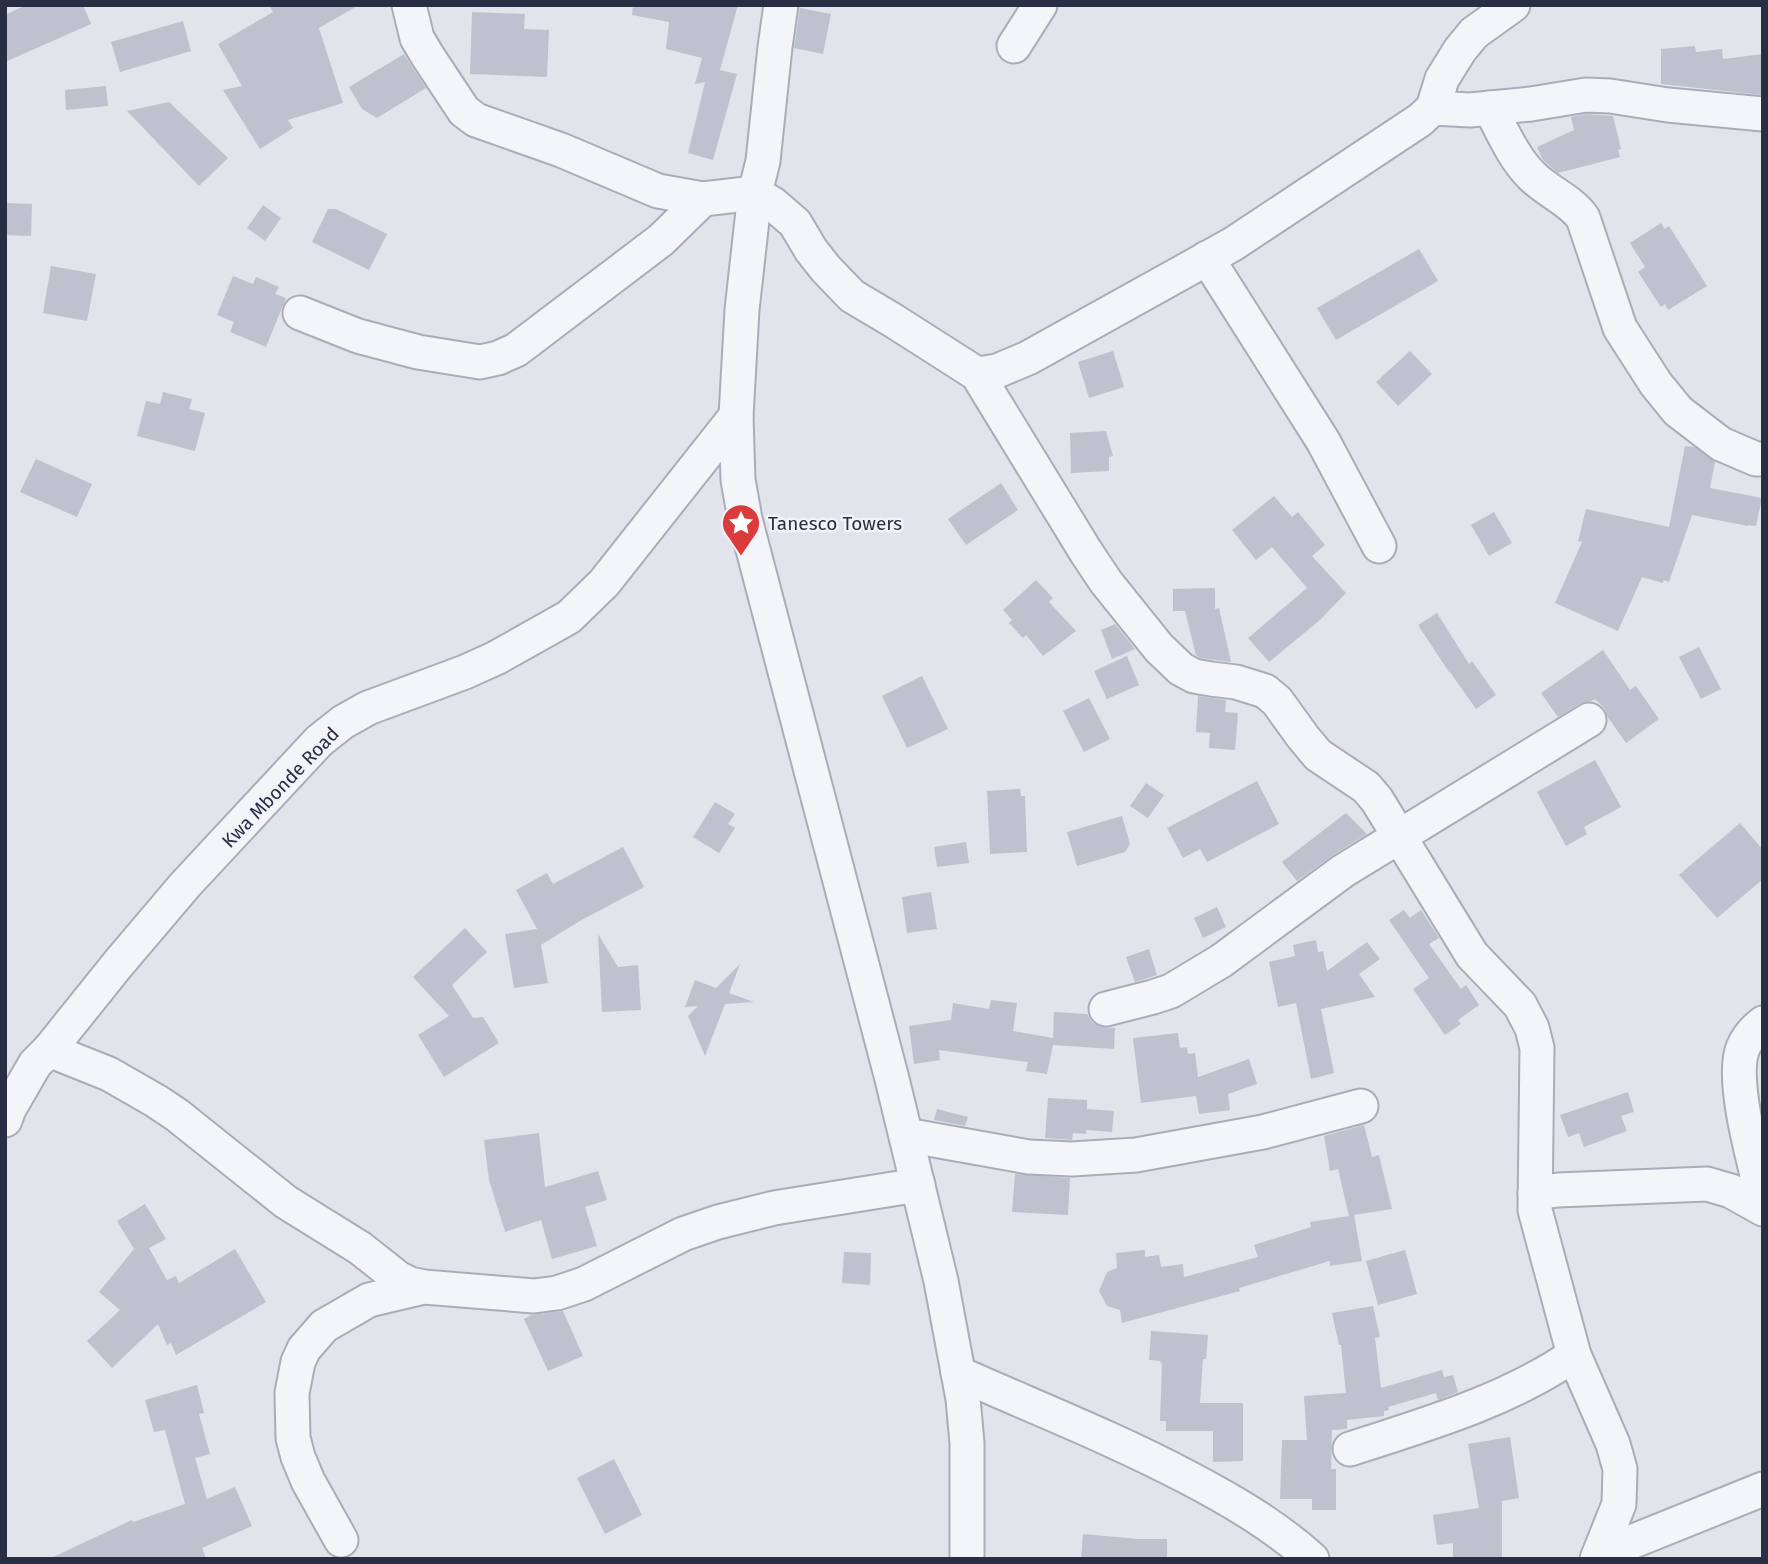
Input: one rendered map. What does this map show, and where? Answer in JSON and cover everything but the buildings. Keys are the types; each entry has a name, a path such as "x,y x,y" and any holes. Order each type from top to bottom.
{"street":[{"path":"409,5 418,38 426,55 455,100 476,120 561,150 658,191 703,199 755,193 773,204 795,223 811,250 852,296 976,374 1106,582 1159,648 1181,669 1194,676 1236,682 1265,691 1277,701 1318,755 1366,787 1377,800 1472,955 1520,1005 1532,1028 1537,1048 1535,1210 1574,1354 1613,1444 1620,1469 1619,1504 1598,1557"},
{"path":"781,5 742,310 736,416 738,480 745,519 906,1135 941,1281 963,1399 967,1443 967,1559"},
{"path":"1014,46 1040,5"},
{"path":"976,374 997,371 1028,358 1233,244 1365,158 1433,108 1442,79 1460,50 1474,33 1513,5"},
{"path":"1433,108 1470,110 1586,95 1763,114"},
{"path":"1490,108 1530,174 1546,189 1578,211 1583,218 1620,328 1656,384 1678,411 1721,444 1756,459 1763,459"},
{"path":"300,313 358,336 418,352 480,362 498,358 516,349 625,268 661,240 703,199"},
{"path":"1208,258 1323,441 1379,546"},
{"name":"Kwa Mbonde Road","path":"5,1120 35,1064 185,885 318,741 368,708 496,658 569,617 604,583 736,416"},
{"path":"1106,1009 1171,991 1222,961 1316,890 1589,720"},
{"path":"1763,1023 1752,1032 1742,1050 1738,1073 1746,1125 1763,1199"},
{"path":"49,1050 109,1074 156,1101 286,1202 360,1248 398,1278 424,1287 534,1296 557,1293 584,1284 683,1234 718,1222 774,1208 918,1185"},
{"path":"906,1135 1029,1157 1072,1159 1136,1155 1264,1132 1361,1106"},
{"path":"1535,1194 1558,1190 1707,1184 1731,1191 1763,1209"},
{"path":"341,1539 308,1481 293,1438 292,1393 298,1362 304,1349 324,1326 369,1300 424,1287"},
{"path":"1350,1449 1452,1416 1512,1391 1549,1372 1574,1354"},
{"path":"958,1373 1146,1456 1234,1502 1291,1541 1312,1559"},
{"path":"1598,1557 1763,1489"}],"place":[{"name":"Tanesco Towers","path":"741,557"}]}
